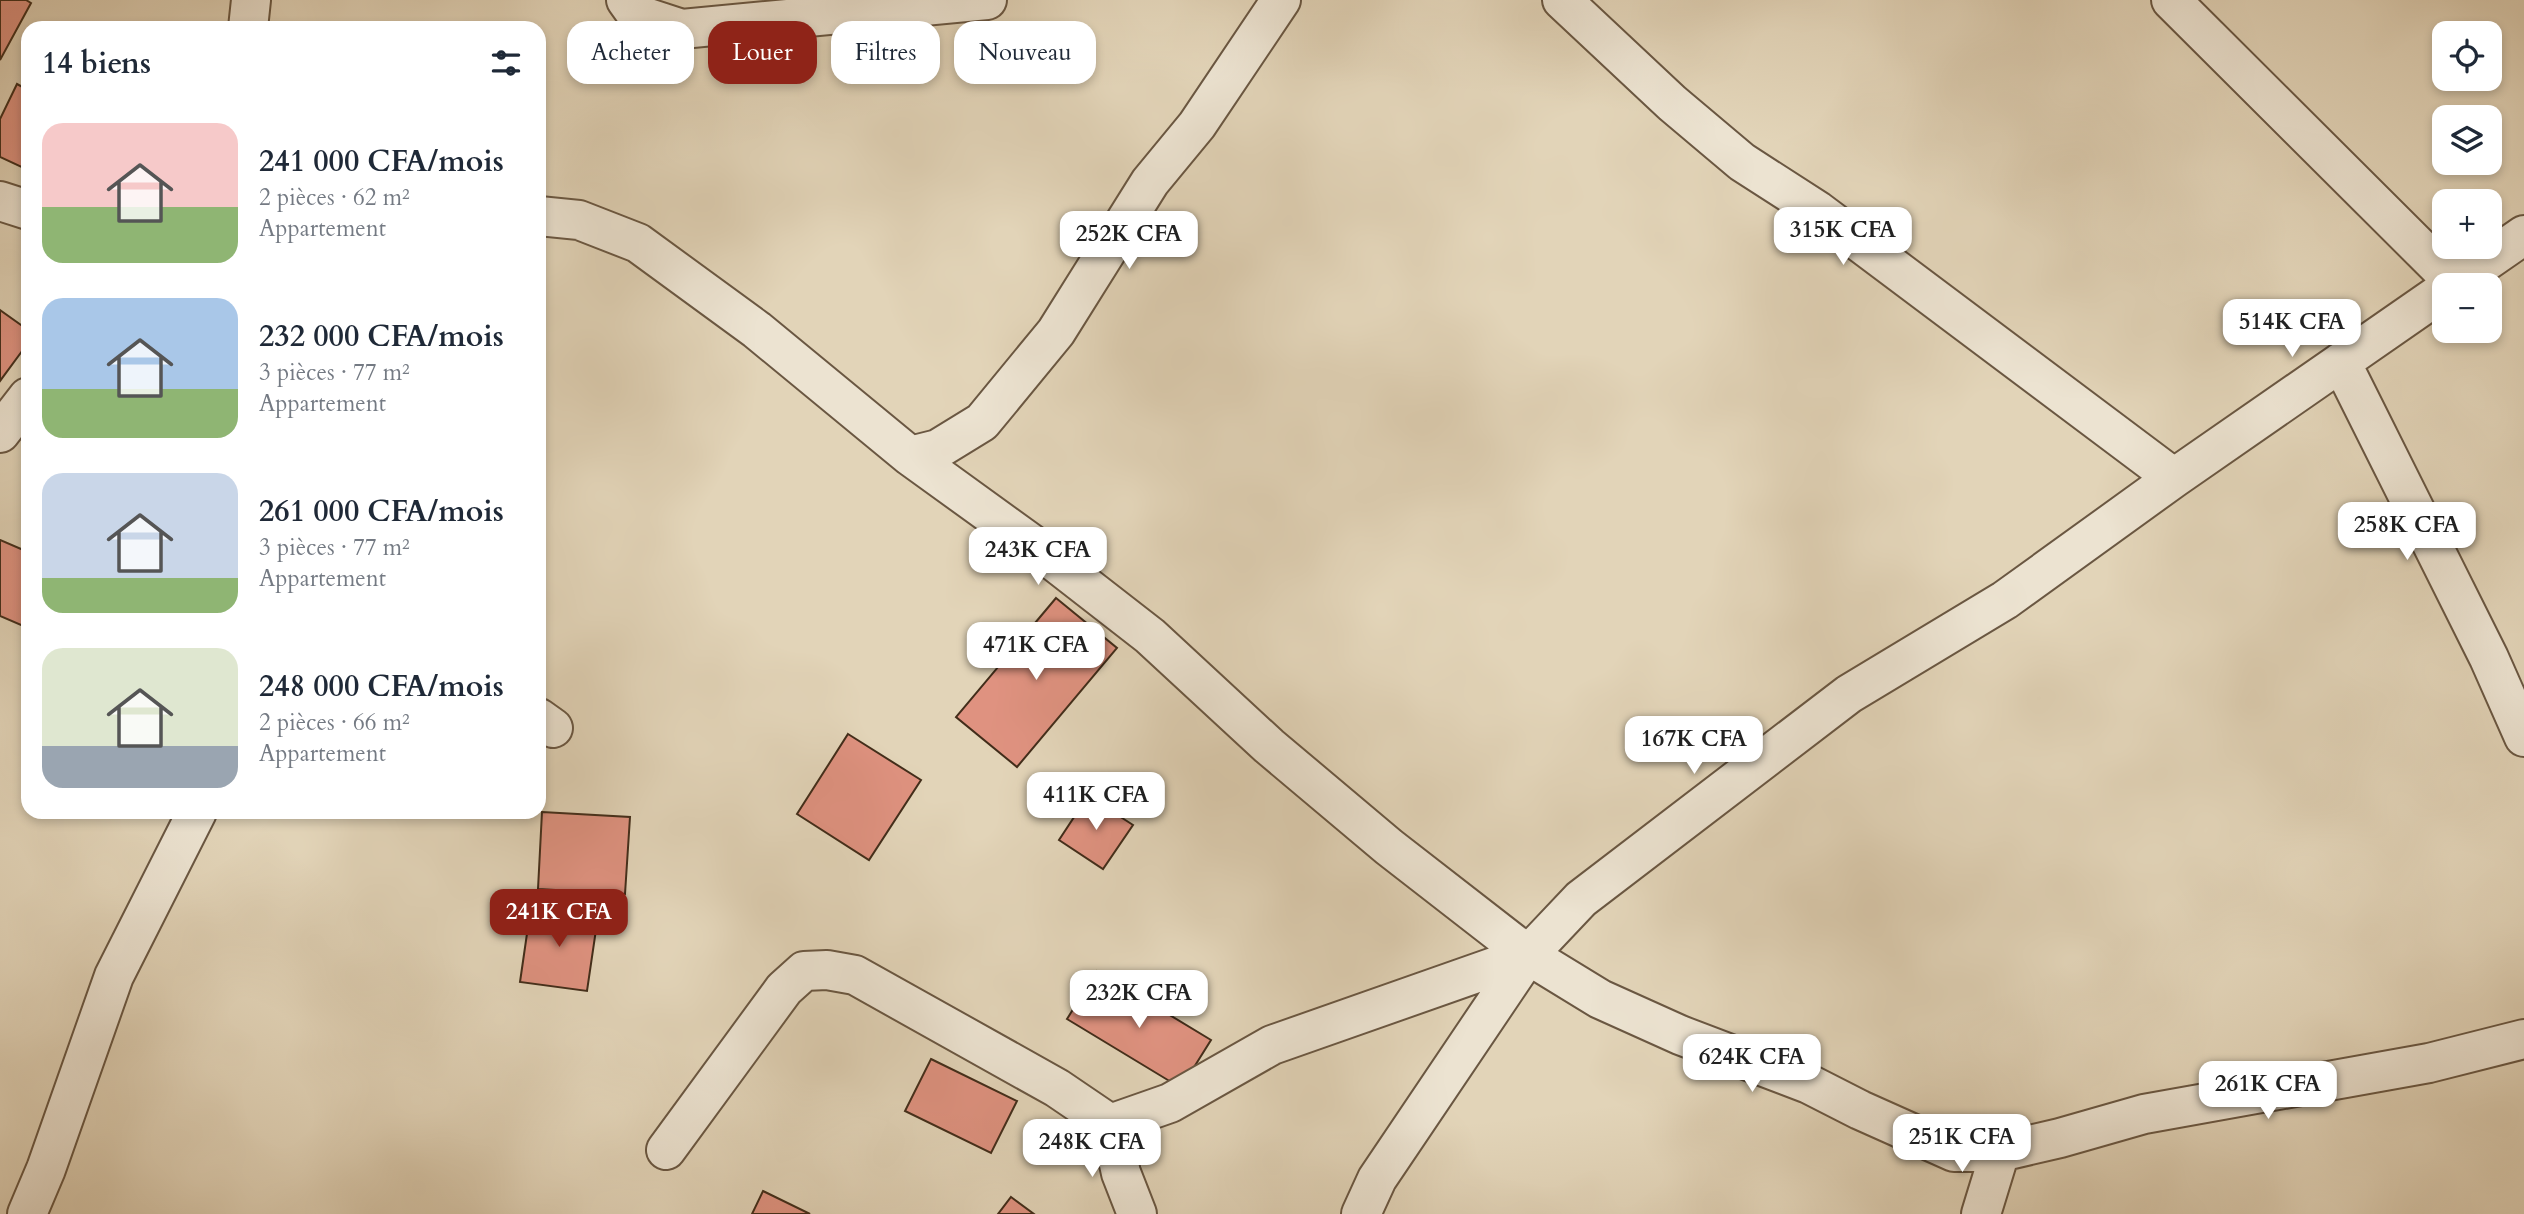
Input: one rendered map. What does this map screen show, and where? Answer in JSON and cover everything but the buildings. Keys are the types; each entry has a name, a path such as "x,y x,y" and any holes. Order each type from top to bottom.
{"street":[{"path":"249,21 251,0"},
{"path":"626,0 636,14 681,29 987,0"},
{"path":"910,456 938,449 982,422 1048,342 1150,182 1197,125 1281,0"},
{"path":"1562,0 1672,103 1742,162 1818,211 2174,478"},
{"path":"2171,0 2438,273"},
{"path":"0,201 21,208"},
{"path":"546,217 579,220 638,243 757,330 910,456 1150,636 1289,763 1389,847 1528,955 1600,999 1680,1035 1809,1084 1954,1152 2000,1152 2144,1114 2429,1063 2524,1039"},
{"path":"2470,273 2524,235"},
{"path":"1361,1214 1377,1180 1528,955 1581,899 1849,694 2005,600 2174,478 2432,299"},
{"path":"2341,362 2489,658 2524,737"},
{"path":"0,433 21,406"},
{"path":"27,1214 46,1169 114,976 193,819"},
{"path":"1110,1125 1171,1103 1272,1045 1528,955"},
{"path":"666,1150 784,989 804,971 827,970 855,975 1057,1088 1110,1125 1121,1173 1137,1214"},
{"path":"1980,1214 2000,1152"}]}
